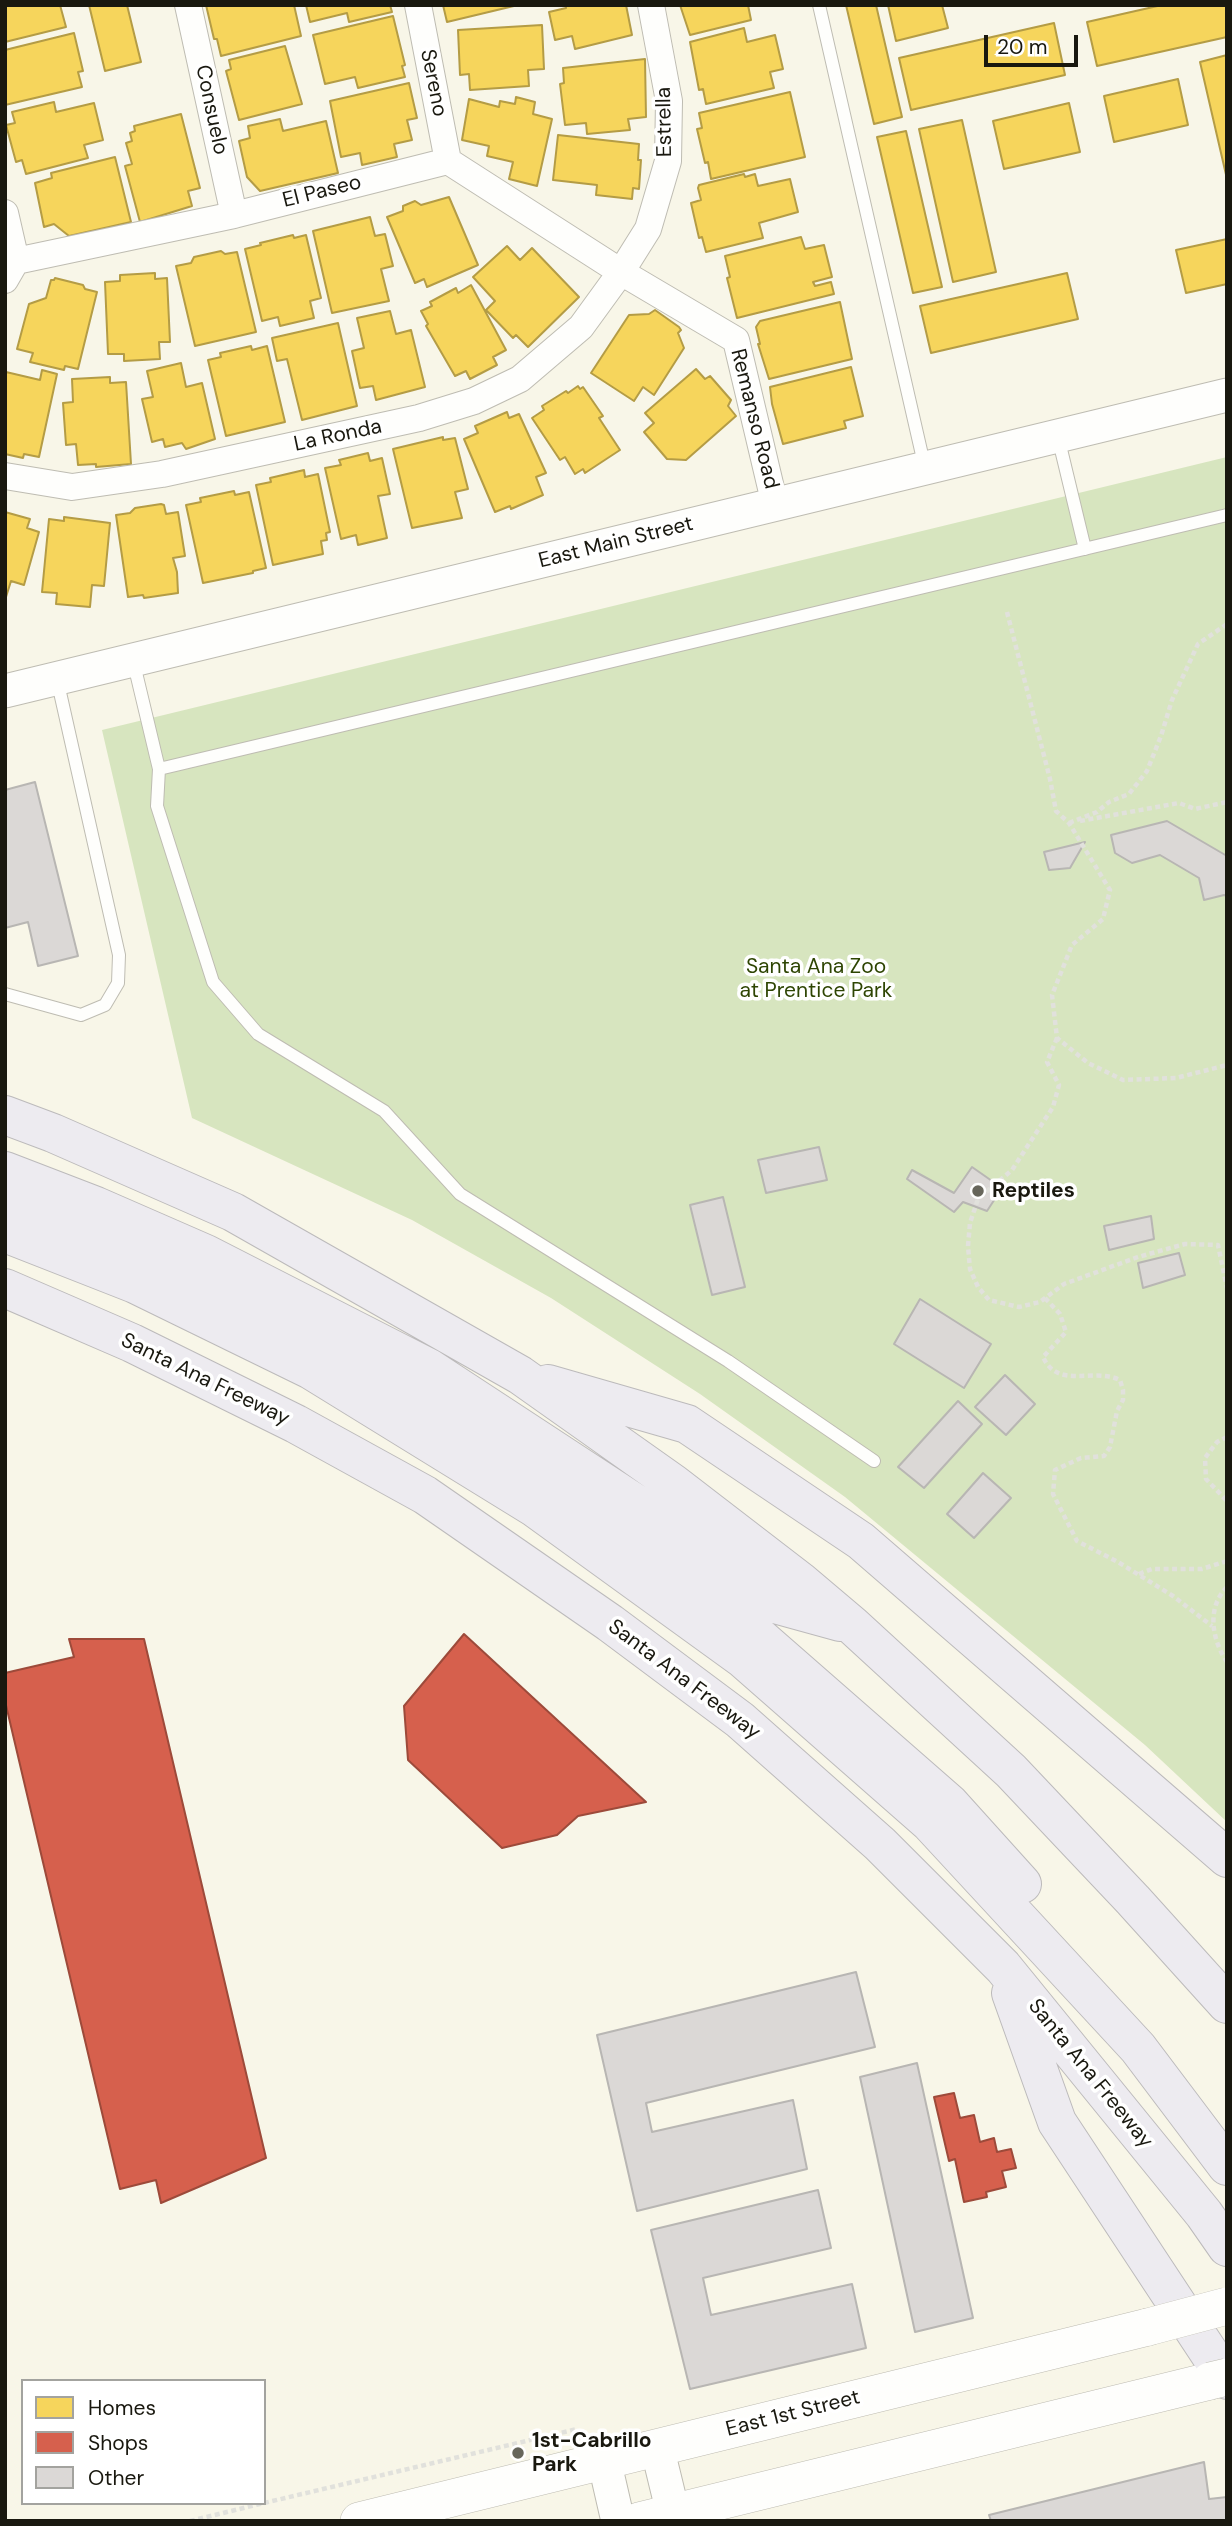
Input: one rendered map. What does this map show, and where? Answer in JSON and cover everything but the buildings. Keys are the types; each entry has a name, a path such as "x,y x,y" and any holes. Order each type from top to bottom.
{"highway":[{"path":"5,1115 53,1133 233,1212 520,1375 674,1484 800,1581 852,1625 1011,1771 1227,2004"},
{"path":"5,1171 96,1206 206,1254 418,1363 670,1526 771,1603 852,1625"},
{"path":"5,1201 146,1256 320,1342 552,1479 757,1635 949,1803 1156,2034 1227,2122"},
{"path":"5,1233 135,1284 311,1370 535,1508 742,1658 930,1823 1138,2048 1227,2166"},
{"name":"Santa Ana Freeway","path":"5,1288 132,1343 296,1424 425,1496 610,1623 749,1728 880,1844 1003,1967 1204,2214 1227,2247"},
{"path":"520,1375 687,1424 861,1541 1227,1858"},
{"path":"1003,1967 1057,2122 1227,2379"}],"main road":[{"name":"East 1st Street","path":"359,2521 1227,2306"},
{"path":"662,2518 1181,2388 1227,2379"}],"street":[{"name":"Consuelo","path":"188,5 234,215"},
{"name":"Sereno","path":"418,5 448,161"},
{"name":"Estrella","path":"621,272 648,229 668,161 669,101 651,5"},
{"name":"El Paseo","path":"11,271 448,161"},
{"path":"448,161 621,272"},
{"path":"5,213 11,271"},
{"name":"La Ronda","path":"5,476 72,487 162,474 419,418 474,401 520,379 581,327 621,272"},
{"name":"Remanso Road","path":"621,272 736,340 775,505"},
{"name":"East Main Street","path":"5,691 1227,396"},
{"path":"657,2447 662,2518"},
{"path":"604,2460 618,2521"}],"lane":[{"path":"819,5 925,469"},
{"path":"1058,436 1085,549"},
{"path":"159,769 1227,515"},
{"path":"133,660 159,769 157,806 213,982 258,1034 384,1111 460,1194 728,1362 874,1461"},
{"path":"5,995 81,1015 106,1005 118,983 119,955 57,679"}],"path":[{"path":"1007,612 1056,811 1069,823 1110,890 1102,919 1072,945 1052,995 1058,1038 1047,1062 1059,1085 1053,1107 1012,1170 978,1199 970,1223 970,1269 978,1287 989,1300 1019,1307 1040,1302 1064,1284 1138,1257 1185,1244 1218,1245 1226,1285"},
{"path":"1069,823 1097,812 1109,802 1129,794 1147,771 1171,700 1198,644 1227,624"},
{"path":"1069,823 1179,803 1195,809 1227,802"},
{"path":"1058,1038 1088,1063 1123,1080 1176,1078 1227,1065"},
{"path":"1045,1298 1060,1314 1066,1332 1044,1357 1048,1368 1060,1375 1076,1377 1109,1375 1120,1380 1123,1390 1110,1447 1104,1456 1081,1458 1055,1470 1053,1494 1077,1541 1173,1596 1212,1626"},
{"path":"1227,1437 1217,1443 1205,1458 1206,1479 1227,1501"},
{"path":"1138,1575 1152,1569 1202,1569 1227,1561"},
{"path":"1227,1587 1219,1595 1212,1626 1219,1650 1227,1662"},
{"path":"190,2521 256,2505"}],"green space":[{"name":"Santa Ana Zoo at Prentice Park","path":"1227,457 1227,1822 1145,1745 845,1497 700,1394 551,1298 412,1220 192,1118 102,730"}],"place":[{"name":"Reptiles","path":"978,1191"},
{"name":"1st-Cabrillo Park","path":"518,2453"}]}
